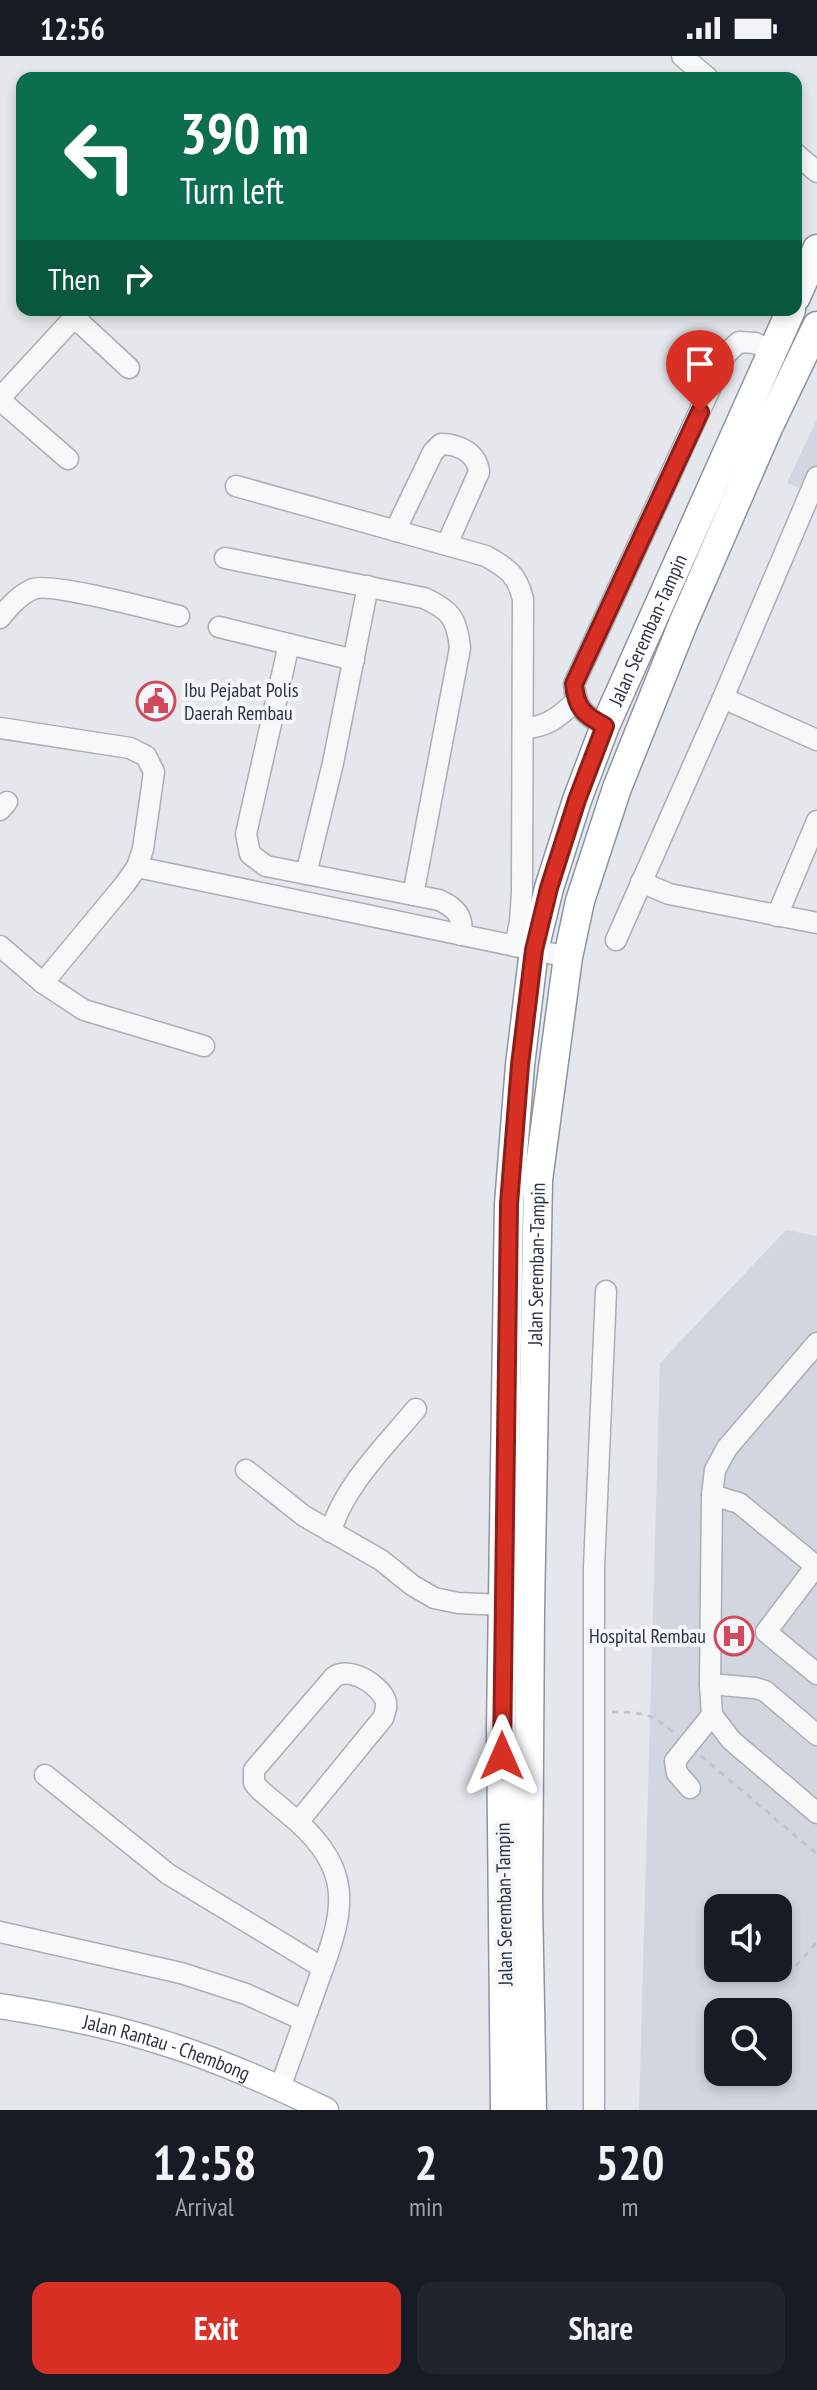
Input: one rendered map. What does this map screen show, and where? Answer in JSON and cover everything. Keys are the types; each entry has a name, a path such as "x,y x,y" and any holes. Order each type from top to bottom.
{"highway":[{"path":"802,283 817,249"},
{"name":"Jalan Seremban-Tampin","path":"526,2109 501,1728 509,1204 520,1065 524,948 605,726 788,316"},
{"name":"Jalan Seremban-Tampin","path":"526,2109 538,1180 568,957 580,901 628,760 762,442 816,332"}],"main road":[{"name":"Jalan Rantau - Chembong","path":"0,2006 49,2014 159,2041 227,2065 326,2110"}],"street":[{"path":"682,56 701,72"},
{"path":"68,459 0,399 75,316"},
{"path":"81,316 129,368"},
{"path":"605,726 589,717 576,701 574,684 726,354 739,342 755,343 773,351"},
{"path":"395,531 433,452 441,444 451,444 472,454 478,462 479,472 447,544"},
{"path":"616,940 816,484"},
{"path":"236,486 486,556 511,572 520,585 523,599 523,728 520,922 524,948"},
{"path":"225,558 424,598 451,614 458,628 460,648 413,895"},
{"path":"306,874 333,763 368,586"},
{"path":"0,618 15,601 35,588 58,589 179,616"},
{"path":"219,627 354,660"},
{"path":"289,644 246,834 250,854 266,866 439,900 457,911 462,919 461,935"},
{"path":"723,698 817,740"},
{"path":"523,728 546,725 559,718 576,701"},
{"path":"0,728 130,748 146,756 154,772 143,849 137,867 43,983"},
{"path":"777,916 817,821"},
{"path":"137,867 568,957"},
{"path":"641,882 669,894 817,923"},
{"path":"0,946 43,983 84,1010 204,1046"},
{"path":"594,2110 594,1568 606,1291"},
{"path":"817,1344 727,1448 715,1470 712,1495 710,1684 712,1715 731,1740 817,1813"},
{"path":"331,1532 335,1515 345,1497 416,1409"},
{"path":"246,1470 304,1516 381,1560 434,1598 458,1603 503,1605"},
{"path":"712,1495 739,1503 816,1566 766,1632 817,1674"},
{"path":"280,2088 333,1943 340,1904 339,1883 335,1868 315,1837 260,1790 254,1783 254,1770 334,1677 340,1673 354,1673 381,1693 385,1698 386,1711 298,1822"},
{"path":"710,1684 765,1691 817,1735"},
{"path":"690,1788 677,1773 675,1761 712,1715"},
{"path":"45,1775 168,1874 323,1968"},
{"path":"0,1932 181,1973 246,1994 303,2020"}],"path":[{"path":"594,1712 643,1712 657,1718 817,1854"},
{"path":"792,1970 817,1942"}],"shaded area":[{"path":"817,419 817,495 787,483"},
{"name":"Hospital Rembau","path":"786,1230 817,1236 817,2110 639,2110 660,1363"}],"place":[{"name":"Ibu Pejabat Polis Daerah Rembau","path":"156,701"},
{"name":"Hospital Rembau","path":"734,1636"}],"route":[{"path":"502,1756 509,1204 520,1065 534,950 549,888 605,726 589,717 576,701 574,684 700,412"}]}
